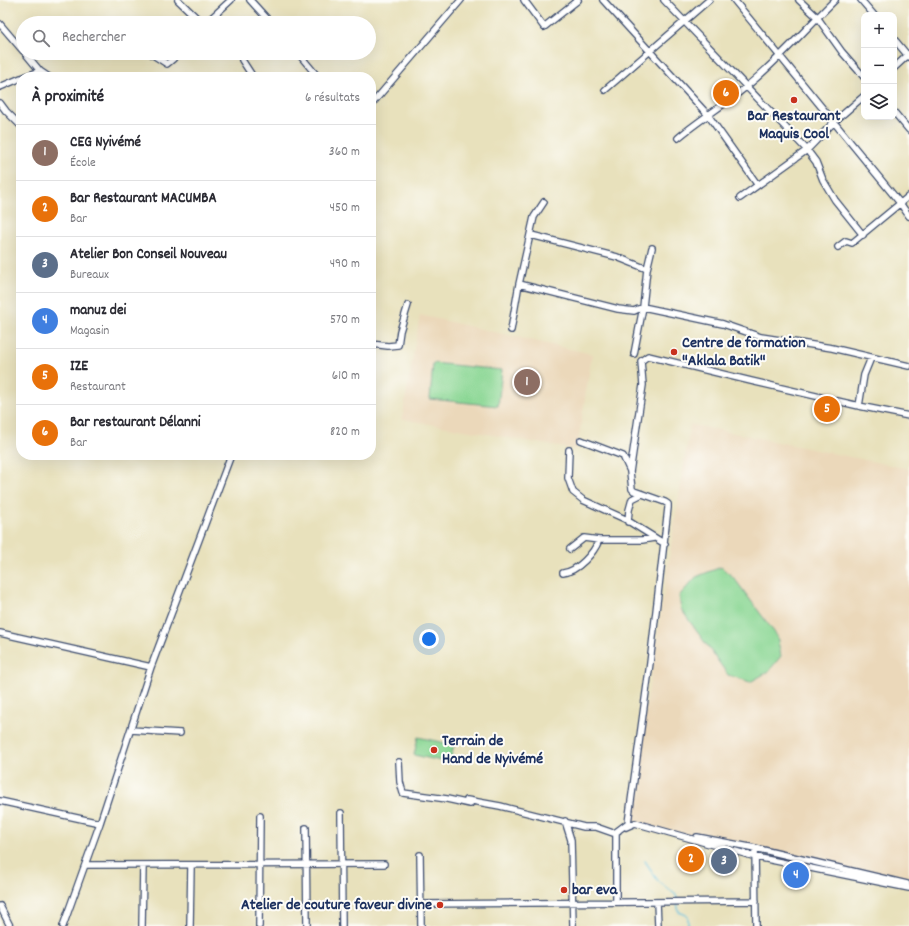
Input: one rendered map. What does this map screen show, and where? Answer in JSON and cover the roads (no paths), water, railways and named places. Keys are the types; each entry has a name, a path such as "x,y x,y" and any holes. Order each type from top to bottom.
{"street":[{"path":"178,0 195,16"},
{"path":"213,16 230,0"},
{"path":"250,0 265,16"},
{"path":"376,99 461,0"},
{"path":"524,0 544,27 578,0"},
{"path":"603,0 708,115 757,184"},
{"path":"664,0 748,86 806,150 816,162 823,180 835,200 863,235"},
{"path":"605,90 709,0"},
{"path":"734,0 909,216"},
{"path":"799,0 817,17 842,52 861,74"},
{"path":"678,138 696,122 748,86 835,0"},
{"path":"861,0 871,12"},
{"path":"0,24 16,42"},
{"path":"897,42 909,56 897,66"},
{"path":"31,60 40,71"},
{"path":"161,60 167,64 173,60"},
{"path":"242,60 250,72"},
{"path":"304,60 314,72"},
{"path":"0,87 16,80"},
{"path":"740,198 757,184 806,150 834,122 861,99"},
{"path":"0,103 16,121"},
{"path":"897,116 909,130"},
{"path":"838,247 846,241 852,243 909,196"},
{"path":"510,330 534,217 544,202"},
{"path":"531,235 617,257 647,269"},
{"path":"634,354 643,307 647,269 652,248"},
{"path":"519,284 618,309 634,311 643,307 723,324 761,337 832,348 909,366"},
{"path":"376,345 398,345 400,331 408,305"},
{"path":"616,902 616,832 628,823 665,544 668,504 632,489 630,472 643,385 641,361 648,356 859,406 909,416"},
{"path":"859,406 864,375 871,358"},
{"path":"580,440 623,456 630,472"},
{"path":"569,450 568,478 573,492 582,500 628,522 665,544"},
{"path":"63,926 86,865 151,667 229,460"},
{"path":"628,522 632,499 642,494"},
{"path":"570,549 584,538 599,540 642,540 654,538"},
{"path":"563,573 571,571 590,556 596,549 599,540"},
{"path":"0,633 151,667"},
{"path":"131,730 180,733"},
{"path":"399,762 403,793 452,800 523,815 566,822 571,840 573,926"},
{"path":"467,800 500,806 584,827 596,827 614,833 636,823 756,857 909,888"},
{"path":"0,801 100,823"},
{"path":"342,813 342,926"},
{"path":"259,926 260,816"},
{"path":"628,823 755,848 909,885"},
{"path":"306,828 307,926"},
{"path":"755,848 757,926"},
{"path":"420,854 421,926"},
{"path":"756,857 756,901"},
{"path":"86,865 384,864"},
{"path":"142,926 143,865"},
{"path":"190,926 191,865"},
{"path":"421,904 756,901"},
{"path":"657,902 658,926"},
{"path":"0,906 10,926"}],"waterway":[{"path":"645,861 658,881 676,895 677,900"},
{"path":"677,903 679,912 688,916 688,926"}],"place":[{"name":"Bar restaurant Délanni","path":"726,93"},
{"name":"Bar Restaurant Maquis Cool","path":"794,100"},
{"name":"Centre de formation \"Aklala Batik\"","path":"674,352"},
{"name":"CEG Nyivémé","path":"527,382"},
{"name":"IZE","path":"827,409"},
{"name":"Terrain de Hand de Nyivémé","path":"434,750"},
{"name":"Bar Restaurant MACUMBA","path":"691,859"},
{"name":"Atelier Bon Conseil Nouveau","path":"724,861"},
{"name":"manuz dei","path":"796,875"},
{"name":"bar eva","path":"564,890"},
{"name":"Atelier de couture faveur divine","path":"440,905"}]}
